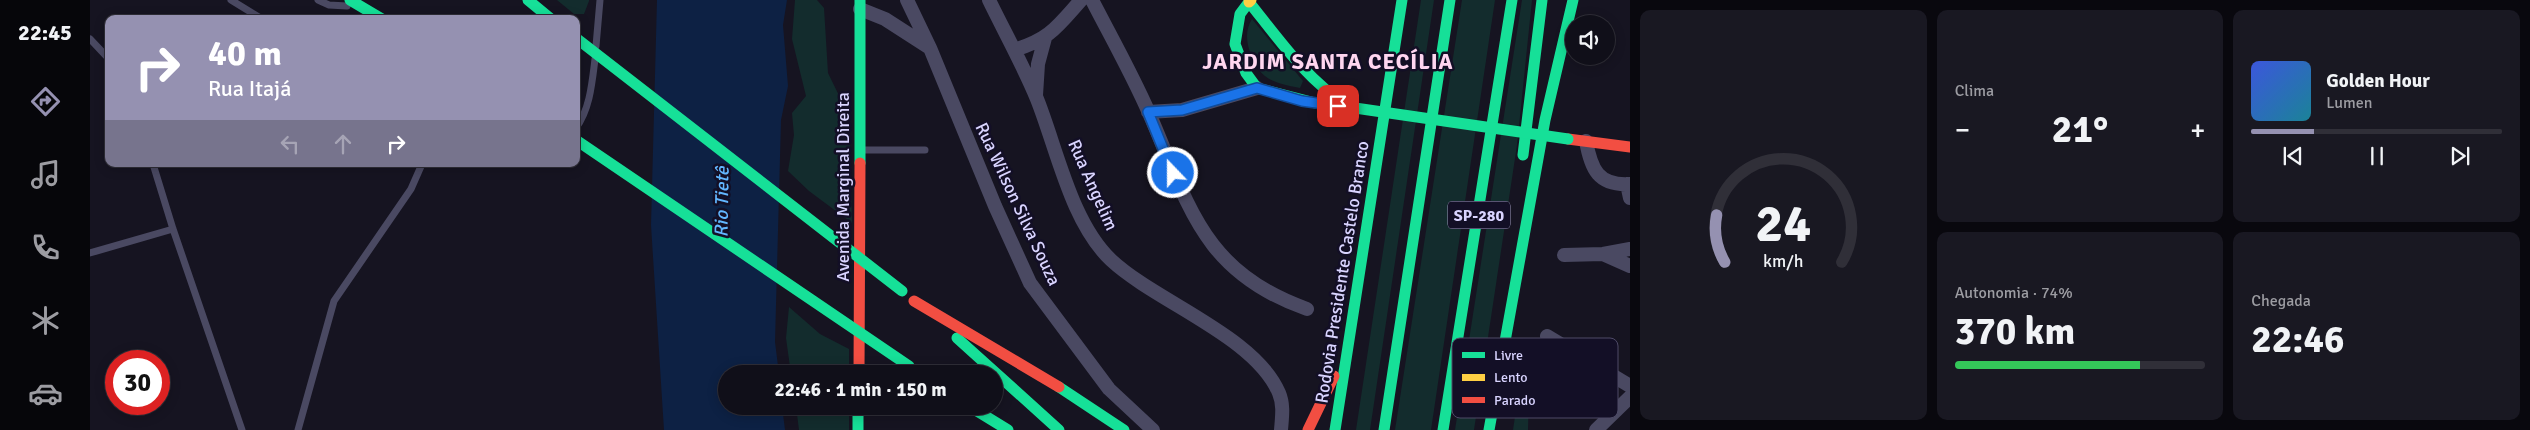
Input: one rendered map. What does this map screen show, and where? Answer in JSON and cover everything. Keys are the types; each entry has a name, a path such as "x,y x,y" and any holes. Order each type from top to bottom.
{"main road":[{"path":"528,0 546,15"},
{"name":"Rodovia Presidente Castelo Branco","path":"1335,430 1359,286 1402,0"},
{"path":"1384,430 1450,0"},
{"name":"SP-280","path":"1458,338 1512,0"},
{"path":"1504,338 1545,120 1572,0"},
{"path":"1352,107 1336,99 1312,78 1248,1 1240,14 1235,44 1246,73 1257,88 1302,101 1630,147"},
{"path":"354,2 375,15"},
{"path":"1522,164 1542,2"},
{"name":"Avenida Marginal Direita","path":"859,365 860,4"},
{"path":"580,41 902,291 1059,430"},
{"path":"1302,101 1309,91 1312,78"},
{"path":"580,143 908,365"},
{"path":"1501,338 1516,214"},
{"path":"1309,429 1329,390 1338,366 1359,286"},
{"path":"914,301 1076,397 1124,430"},
{"name":"SP-280","path":"1443,430 1452,374"},
{"path":"858,415 858,430"},
{"path":"978,415 996,430"},
{"path":"983,415 1008,430"}],"street":[{"name":"Rua Wilson Silva Souza","path":"907,0 930,48 995,206 1030,283 1109,389 1153,430"},
{"name":"Rua Angelim","path":"989,0 1036,98 1071,191 1100,247 1112,260 1132,276 1237,345 1257,361 1272,379 1280,394 1283,413 1281,430"},
{"path":"860,4 930,48"},
{"path":"1036,98 1038,64 1046,38 1077,4 1087,9 1098,4 1148,112 1179,189 1198,224 1218,252 1234,269 1277,298 1307,309"},
{"path":"1014,50 1046,38"},
{"path":"1148,112 1182,110 1257,88"},
{"path":"1586,141 1589,161 1596,174 1609,182 1629,189"},
{"path":"1564,255 1603,254 1630,248"},
{"path":"1603,254 1630,266"},
{"path":"1618,379 1630,386"},
{"path":"1618,410 1630,397"},
{"path":"1596,430 1606,424"}],"lane":[{"path":"232,0 256,15"},
{"path":"318,0 329,5 344,6 354,2"},
{"path":"580,121 586,110 592,88 600,0"},
{"path":"90,39 105,55"},
{"path":"860,150 925,150"},
{"path":"154,167 173,229 242,430"},
{"path":"298,430 334,301 411,190 421,167"},
{"path":"90,253 173,229"}],"green space":[{"path":"557,0 589,1 584,14 574,14"},
{"path":"795,0 817,0 824,8 828,73 849,116 852,223 809,191 788,171 794,135 792,113 806,96 792,39"},
{"path":"1421,0 1434,0 1370,430 1356,430"},
{"path":"1462,0 1495,0 1431,430 1395,430"},
{"path":"1522,0 1532,0 1517,145 1488,338 1469,338"},
{"path":"1252,19 1303,81 1300,88 1273,81 1261,73 1253,59 1247,41 1247,34"},
{"path":"789,307 820,334 849,349 849,365 790,365 786,338"},
{"path":"797,415 849,415 849,430 799,430"},
{"path":"1457,418 1476,418 1474,430 1455,430"},
{"path":"1515,418 1528,418 1528,430 1513,430"}],"water":[{"name":"Rio Tietê","path":"657,0 787,0 783,25 788,86 781,120 775,342 778,365 718,365 718,415 783,415 785,430 664,430 651,225"}],"traffic: fast":[{"path":"350,0 375,15"},
{"path":"528,0 546,15"},
{"path":"860,0 860,163"},
{"path":"1335,430 1402,0"},
{"path":"1384,430 1450,0"},
{"path":"1458,338 1512,0"},
{"path":"1523,155 1542,0"},
{"path":"1506,338 1545,120 1573,0"},
{"path":"1349,107 1320,85 1307,72 1249,2 1240,14 1235,44 1246,73 1257,88 1319,104 1355,108"},
{"path":"580,41 902,291"},
{"path":"1355,108 1568,139"},
{"path":"580,143 908,365"},
{"path":"957,338 1059,430"},
{"path":"1443,430 1452,374"},
{"path":"1059,387 1124,430"},
{"path":"858,415 858,430"},
{"path":"984,415 1008,430"},
{"path":"1489,430 1491,418"}],"traffic: jam":[{"path":"1568,139 1630,147"},
{"path":"859,365 860,163"},
{"path":"914,301 1059,387"},
{"path":"1308,430 1334,376"}],"district":[{"name":"JARDIM SANTA CECÍLIA","path":"1328,61"}],"route":[{"path":"1173,173 1148,112 1165,112 1201,106 1257,88 1302,101 1338,106"}]}
